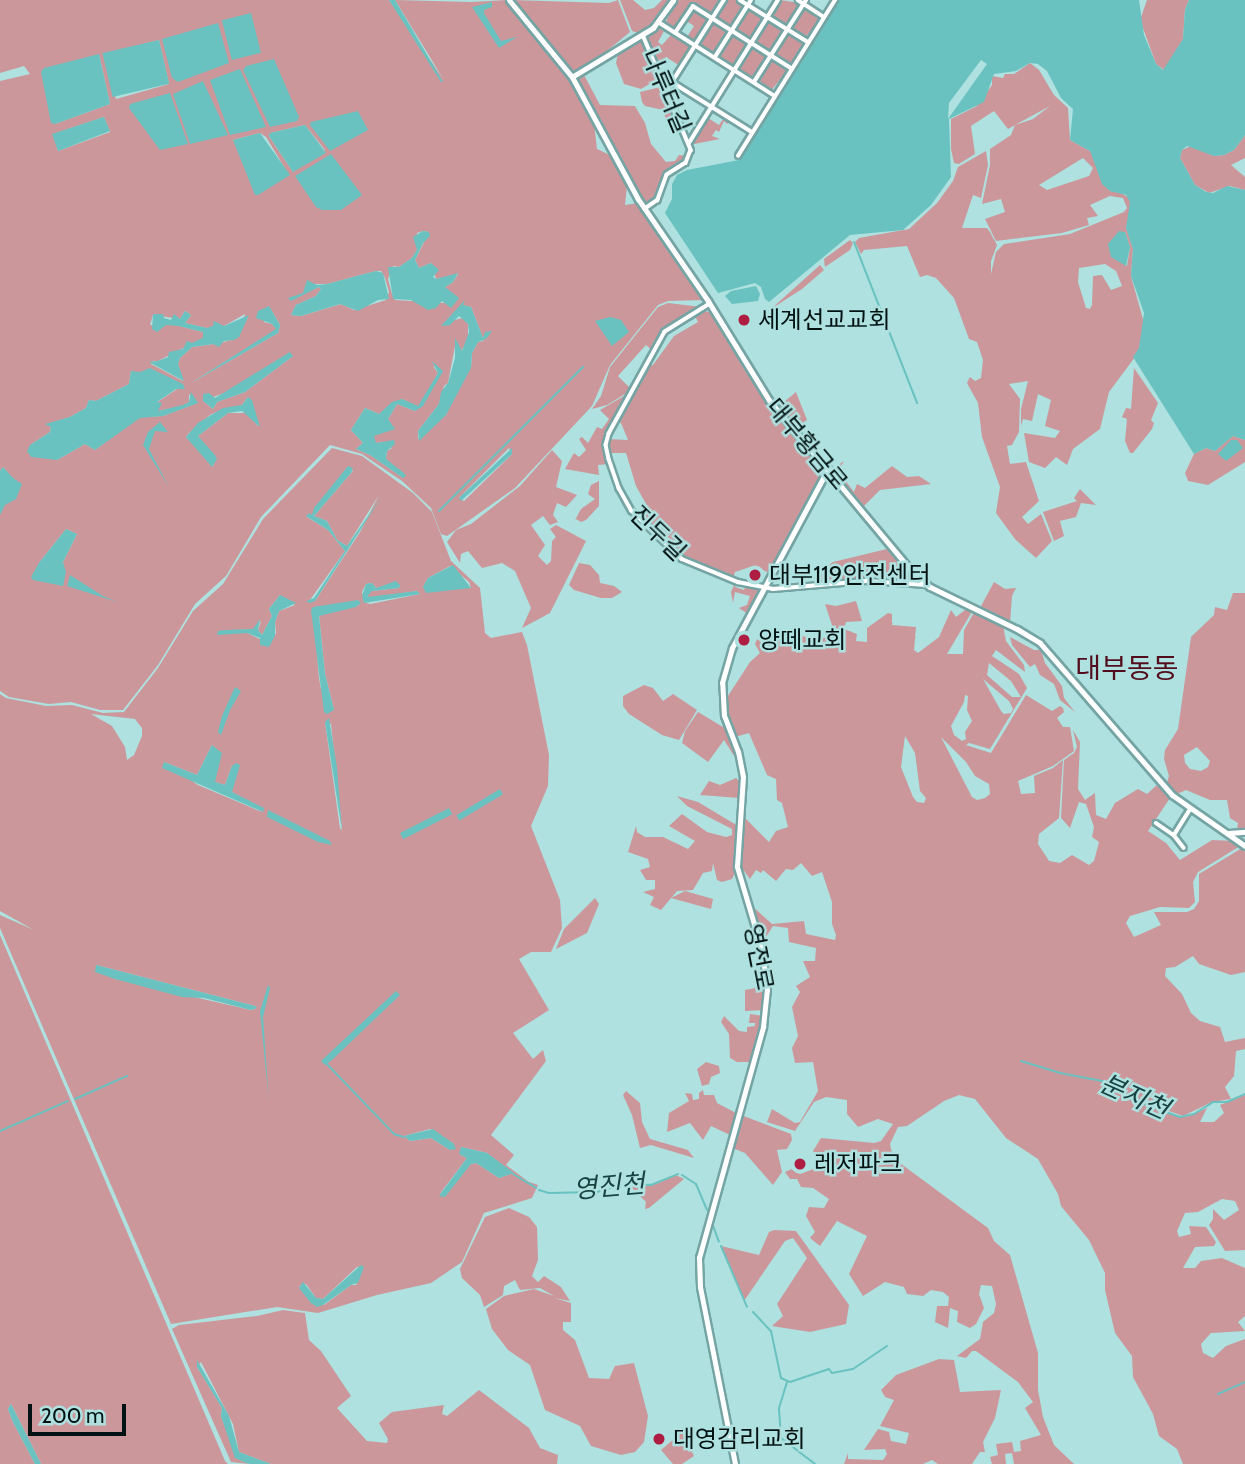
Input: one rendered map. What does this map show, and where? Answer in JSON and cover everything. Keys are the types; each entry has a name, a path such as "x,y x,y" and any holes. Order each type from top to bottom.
{"main road":[{"name":"대부황금로","path":"509,0 572,77 645,209 710,304 769,400 927,585 1017,629 1044,648 1157,779 1189,809 1245,846"}],"street":[{"path":"572,77 660,23 673,0"},
{"path":"667,90 724,0"},
{"path":"740,0 808,42"},
{"path":"715,57 751,0"},
{"path":"689,143 778,0"},
{"path":"798,0 824,16"},
{"path":"738,156 835,0"},
{"path":"754,82 805,2"},
{"path":"675,33 693,6 792,68"},
{"path":"660,23 775,96"},
{"name":"나루터길","path":"643,35 691,150 689,159 672,169 658,200 645,209"},
{"path":"672,82 752,132"},
{"name":"진두길","path":"710,304 674,324 663,334 609,434 607,453 629,506 666,547 695,566 733,581 764,588 876,580 920,587 927,585"},
{"name":"영전로","path":"736,1464 699,1267 704,1232 766,1011 764,960 737,867 742,770 724,716 722,689 729,654 828,469"},
{"path":"1174,835 1189,809"},
{"path":"1156,823 1174,835 1184,848"},
{"path":"1226,832 1245,834"},
{"path":"1239,841 1245,834"}],"shaded area":[{"path":"0,0 389,0 444,80 395,0 507,0 568,76 594,124 597,149 610,155 627,186 625,205 638,203 705,300 668,301 658,305 610,365 592,406 515,488 447,536 441,534 431,508 402,481 362,454 330,445 261,517 226,576 195,604 158,665 123,710 100,710 71,702 49,704 9,697 0,691 0,515 12,478 3,467 0,471 0,81 30,74 24,66 0,73","holes":["159,40 169,84 116,99 104,54","99,54 110,104 55,124 51,122","104,117 110,132 58,151 53,134","305,125 325,150 293,172 269,136 270,133","260,133 266,137 289,175 233,140","429,232 415,260 419,268 431,263 436,279 458,274 453,282 445,287 445,303 395,300 388,279 393,266 399,267 412,258 417,250 417,233","376,271 381,271 389,292 386,300 354,310 341,304 301,316 291,315 296,305 316,296 321,289 320,287 289,298 303,293 312,284 327,284","462,305 471,307 483,338 488,332 472,353 471,368 462,380 446,415 418,439 418,431 439,404 444,386 448,383 456,341 461,351 468,340 468,324 463,318 446,322","269,306 280,325 278,333 191,383 277,329 264,322","185,311 191,315 185,323 207,328 224,326 245,314 239,337 221,343 192,347 180,358 178,364 183,381 151,364 203,338 203,332 175,325 150,325 153,315 180,319","289,353 293,356 245,392 217,402 213,409 203,401 224,393","433,366 443,371 419,405 438,373","131,371 185,388 177,389 156,403 158,411 183,406 189,402 189,394 197,403 163,416 140,417 95,450 85,444 57,460 30,445 50,432 51,426 47,424 70,417 86,408 89,400 96,401 129,384","248,397 258,426 247,413 228,413 198,436 214,466 210,465 209,460 186,437 210,415 242,405","402,399 418,407 415,411 397,404 388,419 394,429 374,435 372,441 382,442 392,448 387,451 386,459 403,478 370,455 356,449 363,443 351,430 365,408 379,414","509,448 512,454 464,501 459,498","66,529 77,534 63,562 63,586 36,578 39,563"]},
{"path":"511,0 609,3 618,0 630,32 596,60 576,72 570,72"},
{"path":"620,0 633,0 645,10 654,8 662,0 671,0 656,21 638,33 632,31"},
{"path":"676,0 722,0 711,15 693,4 676,29 665,24"},
{"path":"726,0 738,0 745,7 730,28 715,16"},
{"path":"780,0 800,3 788,26 771,17"},
{"path":"1147,0 1189,0 1185,10 1183,39 1164,70 1156,64 1140,20"},
{"path":"806,6 821,19 803,39 788,26"},
{"path":"748,8 765,19 749,40 735,28"},
{"path":"694,9 709,21 693,41 687,37 694,26 685,20"},
{"path":"769,20 784,32 767,52 753,40"},
{"path":"711,22 728,33 713,54 699,43"},
{"path":"658,28 664,31 658,42 662,45 671,35 691,44 680,66 666,57 659,68 646,39"},
{"path":"787,33 805,44 793,64 775,54"},
{"path":"734,34 748,45 732,66 718,54"},
{"path":"640,40 645,44 658,79 641,89 624,84 616,63 618,53"},
{"path":"754,46 768,58 750,78 736,66"},
{"path":"773,58 788,70 771,90 757,78"},
{"path":"1030,63 1039,70 1054,95 1068,108 1070,140 1090,151 1110,191 1129,198 1131,207 1126,228 1133,249 1131,276 1144,323 1138,353 1109,392 1100,429 1073,449 1067,465 1056,457 1045,468 1029,462 1024,433 1055,438 1060,431 1045,426 1051,400 1038,394 1032,421 1023,419 1021,426 1021,409 1028,381 1009,384 1020,399 1019,432 1012,445 1007,446 1010,464 1026,462 1039,501 1022,517 1028,524 1041,514 1052,541 1036,558 1015,539 996,513 1000,487 982,437 978,403 967,383 970,377 975,381 981,378 983,360 977,342 969,339 954,298 936,278 927,275 920,277 907,246 864,250 861,254 855,242 859,238 909,229 937,203 953,181 958,167 986,151 988,165 981,198 973,195 962,228 987,228 990,232 997,245 991,261 991,274 996,252 1004,244 1070,234 1124,212 1127,208 1123,198 1110,196 1090,205 1098,216 1087,218 1089,225 1062,233 996,241 985,219 1005,212 1001,199 982,204 990,165 990,149 1011,135 1015,125 1008,129 994,111 971,126 975,154 959,164 954,163 951,119 977,106 992,85 992,76 1003,78 1005,74 1014,74","holes":["1050,106 1033,119 1016,125","1083,158 1093,168 1089,176 1047,190 1039,185","1125,232 1130,247 1127,266 1111,256 1112,248","1105,264 1116,271 1122,286 1111,290 1102,275 1093,276 1092,305 1090,309 1086,308 1078,282 1079,268"]},
{"path":"583,73 600,105 635,106 645,123 651,144 666,162 675,161 679,155 687,156 685,162 666,175 658,196 650,204 641,200 576,80"},
{"path":"664,86 679,124 672,127 671,122 667,123 663,110 645,106 640,92"},
{"path":"708,118 719,125 724,118 729,121 727,124 724,121 719,132 716,130 712,136 720,139 694,144 694,139"},
{"path":"1245,135 1245,158 1231,165 1245,177 1245,190 1230,186 1209,193 1195,185 1180,158 1182,150 1191,146 1214,156 1224,155 1234,150"},
{"path":"850,240 853,243 850,250 825,267 824,259"},
{"path":"820,265 824,270 802,289 771,309"},
{"path":"668,303 702,307 669,325 653,342 657,347 654,352 646,345 618,376 630,388 625,394 607,405 592,409 601,396 610,367 658,307"},
{"path":"704,311 713,313 757,384 823,466 823,473 770,573 753,566 735,572 733,579 675,552 642,518 650,511 636,486 626,453 609,453 608,439 628,440 621,423 617,422 635,391 645,366 653,365 674,336 698,322 695,316"},
{"path":"1134,368 1158,403 1151,420 1154,423 1152,429 1133,453 1130,453 1125,441 1127,419 1122,417 1126,408 1131,409"},
{"path":"637,381 606,436 609,464 598,465 599,475 565,469 574,453 579,457 586,450 579,439 582,437 588,443 597,427 602,429 609,419 600,410 624,396"},
{"path":"796,392 807,420 796,429 777,408"},
{"path":"1233,436 1245,440 1245,462 1208,485 1188,481 1185,473 1194,454 1206,448 1215,451"},
{"path":"332,448 362,456 413,493 432,512 451,561 480,588 485,633 491,638 522,632 549,755 548,786 531,826 560,900 562,928 551,952 531,952 519,959 549,1010 513,1033 533,1059 543,1050 546,1061 491,1135 514,1155 506,1165 529,1182 538,1185 532,1198 484,1213 462,1262 431,1283 377,1295 318,1313 277,1307 171,1324 0,928 0,915 34,930 0,911 0,694 6,698 46,706 72,705 103,713 124,712 158,668 193,611 223,584 263,519","holes":["348,467 353,471 314,516 327,521 337,540 347,546 379,495 360,532 315,601 310,600 345,551 328,530 307,517 312,515","450,566 469,582 471,588 423,587 428,578","372,583 376,588 400,585 399,588 372,591 367,594 369,598 417,591 420,594 370,604 364,602 362,592 366,584","280,595 295,605 279,611 275,622 276,633 270,644 247,633 218,631 253,629 261,621 258,630 262,635 272,616 269,609","360,605 319,615 325,674 334,710 321,689 313,607","91,714 135,719 142,728 142,736 134,755 127,760 125,747 112,726","325,722 331,724 342,830","212,745 215,782 225,785 232,766 232,792 262,812 198,785 164,762 197,775","96,965 257,1008 251,1010 115,979","430,1129 454,1144 450,1150 431,1138 410,1141 404,1136","461,1147 487,1153 513,1173 499,1178 476,1163 471,1164 439,1195 467,1158 461,1155","357,1267 363,1267 356,1285 351,1285 324,1305 299,1286 306,1284 316,1298 323,1299"]},
{"path":"552,450 562,461 556,487 577,495 566,507 557,503 553,515 558,522 550,525 543,516 531,525 545,545 538,556 547,565 551,561 552,541 556,537 550,529 556,525 586,541 550,613 522,628 531,608 515,571 502,563 482,568 468,551 461,554 460,563 447,542 456,530 471,524 520,486"},
{"path":"844,461 838,471 854,492 857,484 865,488 892,466 907,477 919,476 931,484 880,490 862,508 834,473 835,467"},
{"path":"599,481 599,506 586,520 581,522 576,519 574,522 581,509 595,499 588,494 591,485"},
{"path":"1080,489 1096,505 1081,503 1076,517 1060,521 1064,536 1054,541 1043,512 1077,501 1074,498"},
{"path":"891,548 915,578 914,584 868,578 816,583 824,569 833,562"},
{"path":"579,563 590,565 599,575 600,583 614,586 622,592 612,598 601,598 574,590 569,585"},
{"path":"994,582 1005,589 1016,588 1012,596 1010,623 980,608"},
{"path":"735,583 735,587 744,590 746,585 761,589 748,614 739,608 747,605 750,596 735,592 733,603 731,592"},
{"path":"1233,593 1245,593 1245,829 1237,831 1238,823 1230,818 1227,800 1210,800 1186,790 1177,794 1166,785 1169,776 1164,759 1165,750 1178,729 1191,637 1214,615 1215,607 1227,610","holes":["1197,747 1210,761 1208,767 1201,771 1190,769 1185,763 1184,755"]},
{"path":"856,601 862,621 846,622 844,629 857,634 856,641 867,642 867,628 888,613 892,614 892,625 916,627 914,650 918,653 939,637 951,610 956,617 965,610 973,610 947,654 963,654 964,630 975,611 1003,625 1006,641 1024,665 1025,672 996,650 992,656 1019,674 1027,688 990,749 969,743 966,745 991,753 1026,695 1052,711 1060,706 1063,708 1064,712 1057,718 1063,727 1070,727 1074,751 1053,766 1018,781 1021,794 1035,793 1034,776 1053,768 1063,760 1059,818 1039,834 1038,844 1049,861 1060,863 1072,855 1089,865 1094,861 1099,842 1092,837 1094,827 1086,804 1079,802 1070,828 1061,818 1064,760 1074,753 1077,747 1073,730 1080,742 1078,789 1085,800 1095,793 1096,815 1106,819 1115,803 1138,789 1147,794 1157,785 1170,798 1148,831 1166,843 1180,860 1212,840 1234,841 1239,844 1240,846 1198,872 1193,882 1195,902 1189,908 1160,907 1130,916 1126,923 1134,937 1161,925 1154,912 1187,912 1194,909 1199,901 1199,874 1242,848 1245,852 1245,972 1231,975 1199,964 1193,956 1175,967 1166,968 1165,976 1182,994 1191,1013 1200,1021 1220,1027 1225,1042 1245,1038 1245,1049 1236,1051 1234,1076 1225,1087 1231,1099 1212,1102 1183,1116 1152,1105 1162,1112 1180,1117 1189,1116 1207,1108 1200,1122 1214,1122 1224,1113 1220,1105 1245,1095 1245,1250 1225,1251 1209,1225 1213,1219 1213,1209 1224,1220 1239,1210 1235,1201 1222,1199 1198,1212 1185,1213 1177,1231 1179,1237 1191,1234 1189,1226 1206,1227 1216,1242 1214,1246 1195,1247 1183,1268 1195,1268 1201,1261 1222,1258 1245,1268 1245,1316 1238,1322 1245,1331 1211,1333 1201,1344 1203,1353 1213,1358 1226,1346 1245,1339 1245,1464 1183,1464 1177,1449 1159,1436 1153,1414 1133,1377 1132,1356 1115,1333 1105,1290 1105,1273 1089,1240 1061,1206 1058,1194 1038,1159 1006,1138 975,1099 959,1095 944,1101 907,1126 898,1127 890,1144 893,1158 988,1228 994,1241 1010,1255 1038,1353 1038,1390 1043,1417 1054,1445 1074,1464 1014,1464 1012,1453 1005,1454 1006,1464 992,1464 990,1457 998,1455 996,1444 1012,1442 1014,1452 1021,1451 1020,1441 1041,1435 1025,1408 1033,1402 1018,1382 976,1351 972,1351 966,1358 957,1356 980,1339 983,1322 994,1313 996,1304 992,1286 981,1285 979,1294 984,1308 976,1324 970,1328 957,1322 958,1311 950,1308 948,1328 935,1322 937,1306 948,1306 949,1297 943,1292 931,1290 923,1296 907,1294 904,1287 885,1282 863,1296 849,1274 867,1236 837,1221 820,1246 810,1238 815,1232 806,1216 809,1207 824,1208 829,1199 813,1188 801,1187 797,1179 790,1179 785,1172 792,1169 800,1174 819,1167 821,1161 813,1151 821,1138 874,1143 881,1141 893,1124 878,1119 858,1127 847,1114 847,1100 826,1097 814,1102 795,1131 767,1122 772,1109 795,1123 800,1122 818,1091 813,1062 795,1063 792,1048 798,1036 792,1007 800,992 796,986 810,977 803,961 815,961 816,948 789,942 788,928 773,926 762,943 745,885 752,906 772,924 804,921 806,934 835,940 836,935 832,924 832,902 822,872 812,876 801,863 793,870 786,869 776,881 763,870 761,873 756,870 750,879 739,864 743,816 769,842 776,831 788,827 782,803 777,800 776,779 767,775 749,733 735,737 724,702 750,662 760,653 755,644 757,639 766,646 773,643 775,636 786,632 806,637 810,642 828,637 833,628 825,604 836,606","holes":["989,663 1011,681 1021,697 1012,697 987,675","983,679 1009,701 1013,709 1011,713 1004,714","965,695 968,696 967,710 972,721 965,732 966,739 962,741 954,735 951,726","905,736 915,753 920,791 926,798 924,803 917,802 901,767","941,737 966,762 975,776 989,784 990,794 977,800 972,797"]},
{"path":"1010,637 1034,650 1041,650 1045,663 1062,686 1064,698 1075,712 1060,700 1054,684 1040,675 1035,664 1030,667 1012,645"},
{"path":"644,685 653,688 663,701 673,694 697,710 679,740 662,735 629,714 623,706 623,696"},
{"path":"698,712 723,727 725,724 737,753 736,759 724,740 708,762 682,743 685,731"},
{"path":"736,778 740,782 739,798 700,795 709,781 720,785"},
{"path":"677,796 698,802 738,826 736,871 732,879 722,882 717,880 713,863 712,871 703,873 693,890 677,891 661,910 650,905 654,897 643,892 655,889 655,880 646,880 640,870 650,867 648,859 628,852 636,826 637,832 645,837 663,837 688,849 695,841 669,826 682,814 707,832 726,837 732,835 732,829 687,806"},
{"path":"685,891 713,899 711,909 671,898"},
{"path":"595,898 599,904 587,933 556,949 564,929"},
{"path":"0,935 228,1464 41,1464 11,1404 8,1409 13,1422 35,1464 0,1464"},
{"path":"765,978 765,1010 745,1011 745,990 756,988 755,980"},
{"path":"750,1014 764,1016 752,1062 737,1062 730,1058 729,1034 721,1022 724,1016 739,1031 747,1032 747,1027 755,1026 755,1023 749,1023"},
{"path":"706,1062 719,1066 720,1073 711,1077 709,1084 702,1086 697,1069"},
{"path":"703,1090 704,1095 714,1095 717,1103 736,1113 730,1135 711,1126 703,1140 690,1123 667,1132 669,1113 689,1101 685,1093 692,1094 693,1100 699,1099 699,1093"},
{"path":"626,1091 640,1103 642,1122 650,1139 688,1150 694,1158 651,1145 640,1148 632,1115 623,1095"},
{"path":"741,1115 791,1134 792,1140 787,1149 777,1150 782,1172 773,1185 745,1153 730,1147"},
{"path":"676,1175 684,1179 645,1209 646,1202 630,1186 651,1186"},
{"path":"509,1208 529,1217 537,1227 538,1260 532,1276 538,1282 544,1276 561,1287 570,1301 554,1298 571,1303 571,1322 563,1322 563,1330 575,1340 589,1378 609,1379 615,1366 634,1363 648,1416 644,1442 635,1452 621,1455 591,1446 580,1426 545,1410 530,1365 508,1350 492,1329 486,1309 504,1296 534,1289 554,1296 540,1288 520,1290 515,1280 504,1286 503,1295 484,1307 480,1295 462,1278 460,1269 485,1217"},
{"path":"796,1231 849,1305 846,1324 810,1332 772,1326 783,1316 777,1304 807,1258 793,1238 785,1241 744,1301 721,1246 759,1255 769,1232"},
{"path":"283,1310 305,1313 309,1340 321,1351 351,1396 337,1408 367,1441 387,1443 388,1439 379,1423 392,1412 444,1405 442,1414 447,1416 479,1390 529,1428 540,1448 558,1455 557,1464 271,1464 239,1452 233,1424 201,1362 197,1367 222,1408 221,1416 238,1459 249,1464 231,1462 172,1329 179,1325 257,1316"},
{"path":"939,1359 954,1360 960,1392 1001,1390 995,1418 983,1442 985,1452 980,1452 972,1464 938,1464 932,1460 923,1464 844,1464 848,1453 848,1459 883,1460 887,1454 885,1449 864,1450 878,1429 889,1432 891,1441 906,1444 909,1433 880,1426 894,1400 885,1397 881,1390 896,1375"},
{"path":"682,1432 694,1456 682,1464 673,1464 661,1450"}],"water":[{"path":"389,0 395,0 443,82 441,82"},
{"path":"838,0 1139,0 1144,35 1156,64 1163,70 1183,39 1185,10 1189,0 1245,0 1245,135 1234,150 1224,155 1214,156 1187,146 1182,150 1180,158 1195,185 1206,192 1213,193 1227,186 1245,190 1245,440 1233,436 1215,451 1206,448 1194,454 1133,357 1139,348 1144,313 1131,276 1133,249 1126,228 1130,202 1126,195 1110,191 1102,184 1090,151 1070,140 1073,109 1061,98 1047,71 1038,64 1030,63 1016,71 994,74 984,102 949,119 951,177 931,205 903,230 850,235 769,302 765,299 761,287 755,283 718,293 665,213 672,199 672,184 677,175 687,170 739,160"},
{"path":"492,2 492,7 484,10 484,13 501,41 517,37 499,48 472,7"},
{"path":"251,13 261,53 232,60 222,20"},
{"path":"218,23 229,63 178,82 172,78 162,39"},
{"path":"159,40 169,84 113,97 102,53"},
{"path":"99,54 110,104 55,124 51,123 41,72 44,68"},
{"path":"274,59 299,117 297,121 270,127 243,70 246,66"},
{"path":"240,69 266,127 230,135 210,80"},
{"path":"203,81 228,135 190,144 173,94"},
{"path":"170,93 188,144 160,150 129,108 130,104"},
{"path":"358,111 368,130 330,151 310,125 311,122"},
{"path":"104,117 110,131 58,151 52,134"},
{"path":"305,125 326,153 293,172 269,136 270,133"},
{"path":"260,133 290,175 255,195 233,140"},
{"path":"331,154 362,195 341,210 322,210 316,207 295,176"},
{"path":"423,231 429,232 430,236 423,243 415,260 419,268 431,263 439,270 433,277 436,279 458,273 453,282 445,287 459,298 451,308 442,301 436,308 428,310 411,300 393,299 388,267 399,267 412,258 417,250 413,237"},
{"path":"1119,231 1125,232 1130,247 1126,266 1111,257 1108,244"},
{"path":"376,271 383,273 389,299 378,300 358,311 340,304 301,316 291,315 296,305 316,296 321,289 319,287 291,301 288,298 303,293 307,280 317,285 327,284"},
{"path":"756,286 760,294 758,301 732,304 725,296 731,291"},
{"path":"465,300 463,305 471,307 483,338 485,332 492,331 486,339 478,342 472,353 471,368 446,415 419,441 418,431 439,404 441,392 448,383 455,358 455,338 462,351 469,332 468,324 459,316 450,325 441,326"},
{"path":"269,306 280,325 278,333 191,383 276,329 272,324 256,318 258,311"},
{"path":"185,311 191,315 185,323 207,328 213,326 214,321 224,326 249,315 239,337 224,341 219,347 213,344 192,347 180,358 178,364 184,381 149,362 158,361 168,357 169,352 183,349 187,341 192,343 203,338 203,332 179,326 166,325 157,332 152,329 153,314 163,314 164,318 171,320 174,314 180,319"},
{"path":"610,317 621,320 629,332 612,346 595,321"},
{"path":"290,352 293,356 245,392 217,402 213,409 203,401 203,394 209,393 215,398"},
{"path":"432,361 443,371 423,406 415,411 397,404 388,419 395,429 374,436 376,443 394,440 395,444 387,451 386,459 404,473 406,476 403,478 370,455 356,449 363,443 351,430 365,408 379,414 392,402 402,399 418,406 438,373"},
{"path":"150,368 183,384 185,389 176,389 157,402 162,403 158,411 189,402 191,392 198,403 163,416 140,418 95,450 85,444 57,460 31,457 27,451 30,445 50,432 51,427 45,424 70,417 86,408 89,400 96,401 129,384 131,371 140,372"},
{"path":"248,397 252,400 260,427 242,411 228,413 198,436 217,459 212,467 186,437 198,423 223,408 242,405"},
{"path":"160,422 168,432 155,431 149,449 169,487 143,445 148,432"},
{"path":"1231,440 1237,440 1243,448 1226,461 1218,454"},
{"path":"512,448 512,454 461,501 459,498"},
{"path":"348,466 353,468 351,473 314,516 327,521 337,540 347,546 382,496 315,601 310,603 306,601 314,598 345,551 328,530 306,516 309,513 312,515 314,508"},
{"path":"3,467 22,484 16,499 5,505 0,515 0,471"},
{"path":"66,529 77,534 63,562 66,572 63,586 33,580 31,577 39,563"},
{"path":"453,565 471,588 426,593 423,587 428,578"},
{"path":"70,575 103,596 117,602 67,586"},
{"path":"396,581 400,585 399,588 372,591 367,597 417,591 420,594 364,603 362,596 366,584 372,583 376,588"},
{"path":"280,595 296,603 279,611 275,622 275,636 269,647 260,645 260,638 247,633 217,635 218,631 253,629 260,619 258,630 262,635 272,616 269,609"},
{"path":"358,600 361,603 356,607 319,616 325,674 334,710 327,714 324,712 311,610 313,607"},
{"path":"235,687 241,691 230,710 221,735 218,732 222,716"},
{"path":"329,718 337,768 342,831 325,722"},
{"path":"212,745 222,753 215,782 225,785 232,766 236,763 240,765 232,792 264,808 263,812 162,768 164,762 197,775"},
{"path":"500,789 503,794 459,820 456,815"},
{"path":"449,808 452,814 403,839 400,833"},
{"path":"268,810 330,841 332,845 318,842 267,817"},
{"path":"96,965 257,1008 251,1010 204,998 182,997 95,972"},
{"path":"268,985 270,988 263,1017 269,1102 260,1011"},
{"path":"396,991 400,995 332,1060 325,1065 321,1061"},
{"path":"433,1129 454,1144 456,1149 450,1150 431,1138 410,1141 404,1136"},
{"path":"461,1147 487,1153 514,1173 499,1178 476,1163 471,1164 445,1197 439,1196 467,1158 459,1154"},
{"path":"361,1265 364,1267 358,1283 323,1305 317,1307 311,1303 299,1288 303,1282 316,1298 323,1299"},
{"path":"197,1360 229,1416 239,1452 271,1464 249,1464 235,1458 221,1416 222,1408 197,1367"},
{"path":"11,1404 41,1464 35,1464 13,1422 8,1409"}],"pier":[{"path":"981,60 987,64 948,119 949,103"}],"waterway":[{"path":"854,242 917,403"},
{"path":"439,511 583,367"},
{"name":"분지천","path":"1021,1061 1060,1073 1107,1082 1130,1099 1180,1117 1194,1114 1213,1102 1227,1102 1245,1094"},
{"name":"영진천","path":"325,1062 394,1134 404,1137"},
{"path":"75,1099 127,1076"},
{"path":"0,1131 68,1101"},
{"name":"영진천","path":"513,1174 536,1188"},
{"name":"영진천","path":"539,1190 549,1193 597,1192 617,1186 651,1185 678,1174"},
{"name":"영진천","path":"682,1175 696,1184 707,1210"},
{"name":"영진천","path":"711,1220 719,1242"},
{"name":"영진천","path":"721,1246 747,1307"},
{"name":"영진천","path":"753,1312 771,1331 781,1378 790,1382 829,1369 832,1373 853,1369 887,1346"},
{"name":"영진천","path":"787,1382 779,1409 781,1438 815,1464"},
{"path":"1218,1394 1245,1382"}],"place":[{"name":"세계선교교회","path":"744,320"},
{"name":"대부119안전센터","path":"755,575"},
{"name":"양떼교회","path":"744,640"},
{"name":"레저파크","path":"800,1164"},
{"name":"대영감리교회","path":"659,1439"}],"district":[{"name":"대부동동","path":"1127,668"}]}
